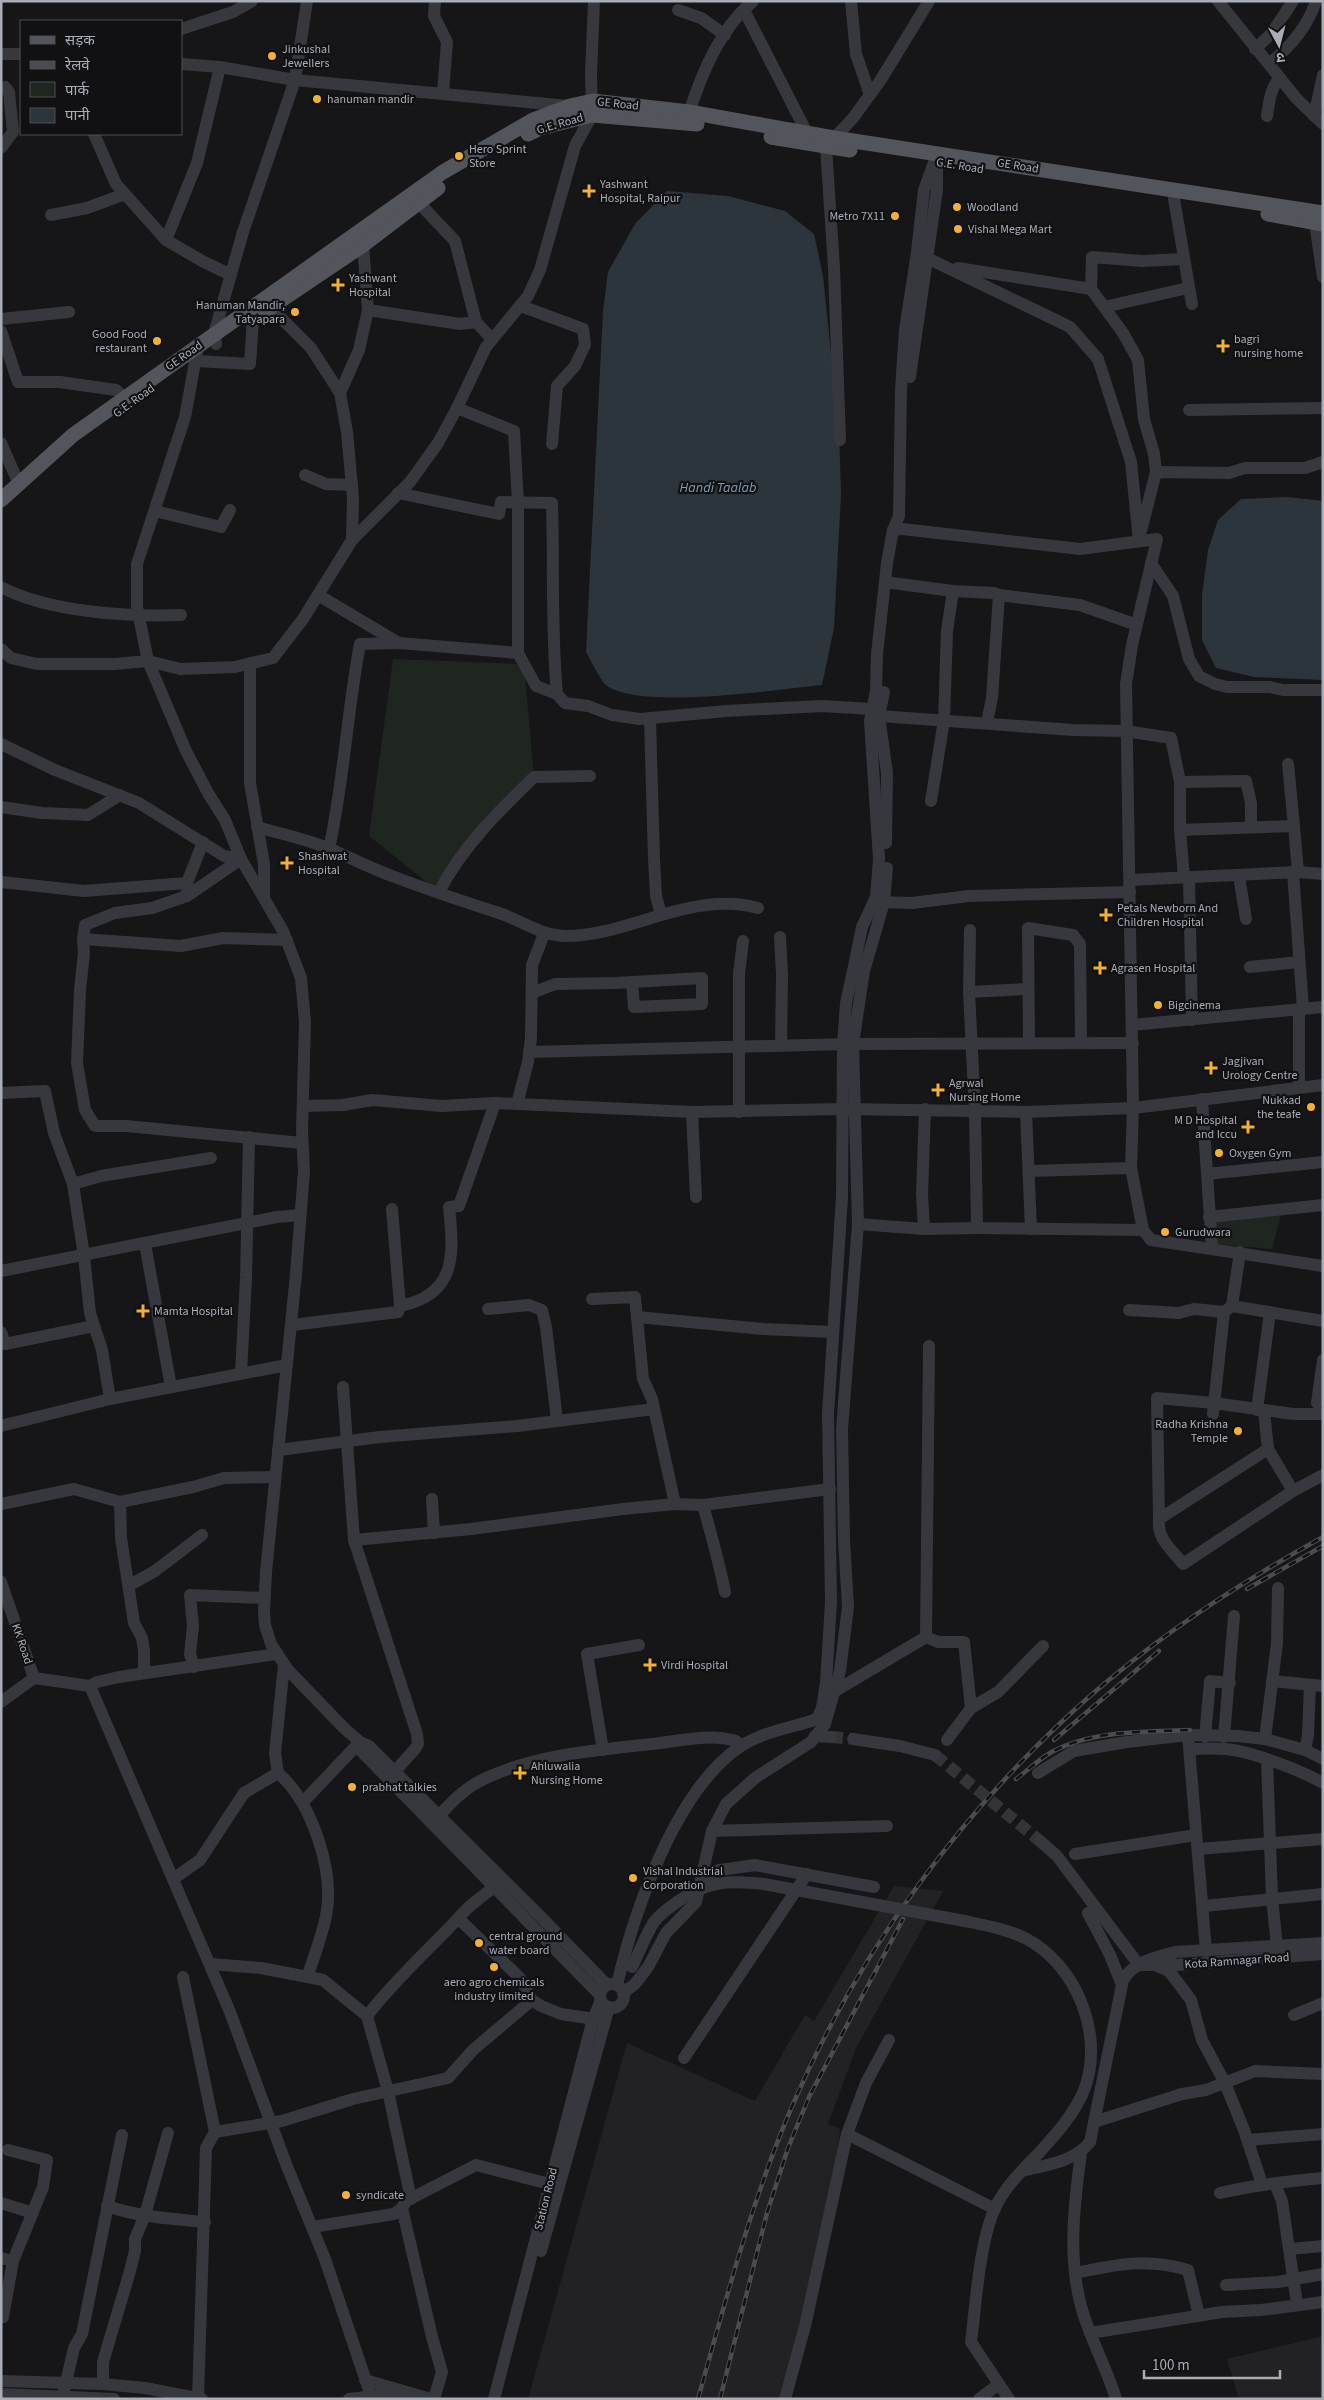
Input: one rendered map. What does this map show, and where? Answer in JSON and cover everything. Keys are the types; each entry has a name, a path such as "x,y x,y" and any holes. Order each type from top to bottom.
{"main road":[{"name":"GE Road","path":"1,500 73,435 125,398 197,354 443,172 533,120 570,106 687,117 807,133 830,143 1320,220"},
{"name":"G.E. Road","path":"215,339 253,319 363,245 451,178 540,128 592,108"},
{"path":"687,117 830,143"},
{"name":"G.E. Road","path":"936,159 1174,199 1320,220"},
{"name":"G.E. Road","path":"1,511 76,443 197,354"}],"street":[{"path":"182,29 232,12 252,1"},
{"path":"215,339 231,274 295,80 307,1"},
{"path":"435,1 434,16 447,42 443,94"},
{"path":"1,649 12,658 37,664 115,664 148,661 180,669 235,667 273,658 304,619 352,540 410,482 438,442 457,408 474,367 491,338 528,296 540,270 575,146 592,108 591,74 594,1"},
{"path":"851,1 856,54 870,95"},
{"path":"840,440 830,143 853,118 870,95 929,1"},
{"path":"1218,1 1255,49 1270,63 1280,78 1319,120"},
{"path":"1255,49 1272,33 1293,1"},
{"path":"1270,63 1287,49 1312,15 1316,1"},
{"path":"687,117 698,85 725,35 749,4 807,133"},
{"path":"678,10 701,18 725,35"},
{"path":"1,54 20,54"},
{"path":"182,64 220,67 295,80 570,106"},
{"path":"166,240 197,163 220,67"},
{"path":"1319,120 1323,75"},
{"path":"1266,116 1273,89 1280,78"},
{"path":"1,89 5,87 9,92 17,131 1,148"},
{"path":"94,135 116,184 166,240 202,261 231,274"},
{"path":"611,1994 635,1984 648,1967 666,1933 696,1902 712,1831 726,1804 739,1790 810,1742 815,1736 835,1691 845,1643 848,1606 844,1539 842,1429 858,1224 849,1109 848,1044 879,902 887,877 887,773 876,712 876,654 898,530 907,514 907,422 911,365 922,256 937,190 936,159"},
{"path":"51,216 87,208 125,194"},
{"path":"1174,199 1192,304"},
{"path":"419,203 455,241 476,322 491,338"},
{"path":"1320,220 1323,277"},
{"path":"340,393 359,350 368,310 363,245"},
{"path":"922,256 1070,327 1098,359 1131,462 1139,541"},
{"path":"1139,541 1156,472 1154,454 1144,419 1138,360 1091,289 1092,257 1142,260 1184,259"},
{"path":"943,266 1091,289"},
{"path":"1104,307 1188,288"},
{"path":"521,306 583,329 585,345 575,366 557,386 552,444"},
{"path":"270,307 311,348 340,393 347,432 352,485 352,540"},
{"path":"368,310 460,324 476,322"},
{"path":"1,319 69,312"},
{"path":"253,319 250,364 197,354 185,417 137,564 136,607 148,661 186,752 208,793 226,820 241,859 287,940 301,978 304,1000 302,1143 304,1171 292,1326 264,1598 265,1625 276,1654 284,1665 360,1742 369,1746 391,1775 611,1994"},
{"path":"1,331 18,382 60,382 116,390 125,398"},
{"path":"457,408 514,431 518,502 518,653 536,686 557,694 565,703 588,706 612,715 650,719 726,710 822,706 944,720 1073,730 1126,731 1171,738 1180,782 1180,830 1187,877 1192,1020"},
{"path":"1188,410 1323,408"},
{"path":"1,443 19,484"},
{"path":"1156,472 1228,473 1245,468 1305,468 1323,462"},
{"path":"305,475 326,484 352,485"},
{"path":"398,493 499,514 501,502 552,503 554,577 553,655 557,694"},
{"path":"155,511 222,527 230,510"},
{"path":"898,530 1080,549 1157,538 1136,625 1126,684 1134,1108 1131,1168 1143,1230 1151,1240 1323,1266"},
{"path":"876,712 884,693 885,646 898,530"},
{"path":"1151,563 1173,596 1190,659 1199,676 1227,688 1270,687 1283,690 1323,690"},
{"path":"892,583 953,591 994,593 1080,605 1136,625"},
{"path":"1,587 16,595 46,604 138,616 181,615"},
{"path":"932,801 944,720 946,631 953,591"},
{"path":"318,594 399,643"},
{"path":"987,722 992,698 999,595"},
{"path":"329,849 345,762 351,694 360,644 399,643 518,653"},
{"path":"250,663 250,782 264,864 264,900"},
{"path":"650,719 656,896 662,914"},
{"path":"1,744 55,770 139,803 224,856 241,859"},
{"path":"1288,764 1294,826 1301,1008 1299,1088"},
{"path":"439,892 451,868 466,848 534,778 590,776"},
{"path":"1180,782 1246,781 1251,803 1251,827"},
{"path":"1,807 42,813 88,815 120,795"},
{"path":"1180,830 1294,826"},
{"path":"257,827 329,849 363,865 513,918 544,934 566,936 597,932 662,914 722,904 743,904 758,908"},
{"path":"187,889 203,842"},
{"path":"241,859 152,908 107,916 85,925 77,1063 85,1110 95,1126 126,1126 302,1143"},
{"path":"879,902 912,903 969,896 1130,886 1187,877 1296,872 1323,874"},
{"path":"1239,876 1246,919"},
{"path":"1,882 84,891 187,889"},
{"path":"1029,1043 1027,989 1028,928 1073,935 1080,944 1081,1042"},
{"path":"970,930 969,992 976,1111 977,1228"},
{"path":"517,1104 529,1052 532,965 544,934"},
{"path":"780,937 782,974 781,1046"},
{"path":"84,938 181,946 223,938 287,940"},
{"path":"738,1112 738,1047 741,1012 739,974 743,941"},
{"path":"1250,967 1299,962"},
{"path":"532,993 555,984 702,978 702,1004 634,1007 632,982"},
{"path":"969,992 1027,989"},
{"path":"1132,1025 1323,1007"},
{"path":"529,1052 848,1044 1133,1043"},
{"path":"303,1106 343,1105 372,1100 409,1101 442,1106 494,1103 599,1110 692,1112 849,1109 1026,1112 1134,1108 1323,1084"},
{"path":"1,1093 45,1091 54,1133 73,1184 90,1313 102,1350 110,1399"},
{"path":"1202,1099 1212,1248"},
{"path":"400,1306 417,1303 433,1293 450,1270 453,1242 449,1207 459,1206 494,1103"},
{"path":"821,1721 826,1683 831,1602 828,1414 849,1109"},
{"path":"924,1229 922,1194 925,1109"},
{"path":"692,1112 696,1197"},
{"path":"1026,1112 1030,1229"},
{"path":"241,1373 249,1137"},
{"path":"73,1184 101,1176 211,1158"},
{"path":"1207,1174 1323,1162"},
{"path":"1029,1172 1131,1168"},
{"path":"1210,1217 1323,1205"},
{"path":"292,1326 398,1312 400,1306 392,1209"},
{"path":"1,1271 300,1215"},
{"path":"858,1224 924,1229 1143,1230"},
{"path":"145,1244 171,1387"},
{"path":"1214,1409 1228,1309 1240,1252"},
{"path":"592,1299 636,1297 643,1379 654,1408 675,1504"},
{"path":"488,1309 529,1305 542,1310 546,1327 556,1420"},
{"path":"1129,1310 1180,1313 1194,1309 1228,1309 1270,1312 1323,1321"},
{"path":"1270,1312 1260,1411 1268,1449 1293,1491"},
{"path":"637,1317 755,1328 833,1332"},
{"path":"1,1332 5,1344 94,1326"},
{"path":"926,1637 929,1346"},
{"path":"1323,1360 1320,1409 1293,1414 1214,1409 1157,1398 1158,1530 1163,1540 1183,1564 1293,1491 1323,1475"},
{"path":"1,1426 110,1399 287,1365"},
{"path":"343,1387 354,1540 417,1734 418,1744 415,1749 391,1775"},
{"path":"278,1450 380,1436 470,1430 654,1408"},
{"path":"1159,1519 1268,1449"},
{"path":"1,1504 74,1489 120,1502 193,1487 224,1478 276,1477"},
{"path":"354,1540 434,1533 675,1504 703,1505 830,1488"},
{"path":"432,1499 434,1533"},
{"path":"120,1502 122,1538 134,1623 142,1638 144,1651 144,1673"},
{"path":"703,1505 714,1543 716,1559 720,1565 725,1592"},
{"path":"130,1585 155,1571 202,1534"},
{"name":"KK Road","path":"1,1582 34,1678"},
{"path":"1265,1739 1277,1643 1278,1588"},
{"path":"194,1667 190,1654 192,1626 190,1595 264,1598"},
{"path":"1224,1737 1230,1683 1234,1616"},
{"path":"835,1691 926,1637"},
{"path":"926,1637 938,1642 964,1642 972,1708"},
{"path":"603,1750 587,1654 638,1645"},
{"path":"947,1740 972,1708 998,1692 1043,1646"},
{"path":"1,1702 34,1678 90,1686 96,1682 144,1673 276,1654"},
{"path":"284,1665 275,1753 278,1773 303,1802 326,1863 326,1915 308,1975"},
{"path":"1205,1737 1210,1681 1230,1683"},
{"path":"1272,1681 1317,1686 1305,1750"},
{"path":"90,1686 210,1964 270,2124 340,2301 371,2398"},
{"path":"499,2399 598,2020 611,1994 639,1908 683,1810 722,1761 742,1746 767,1734 821,1721"},
{"path":"815,1736 832,1737"},
{"path":"1188,1736 1204,1906 1206,1951"},
{"path":"1038,1773 1074,1752 1127,1742 1188,1736 1238,1736 1265,1739 1305,1750 1323,1759"},
{"path":"437,1820 462,1791 486,1778 513,1767 552,1758 685,1740 720,1738 734,1740 742,1746"},
{"path":"852,1739 900,1746 934,1755"},
{"path":"303,1802 360,1742"},
{"path":"1190,1750 1226,1749 1267,1760 1310,1776 1323,1783"},
{"path":"1267,1760 1271,1843 1269,1849 1277,1947"},
{"path":"173,1879 200,1860 223,1829 244,1793 278,1773"},
{"path":"712,1831 804,1826 887,1826"},
{"path":"1075,1854 1196,1835"},
{"path":"1198,1849 1323,1839"},
{"path":"1040,1841 1058,1856 1139,1965"},
{"path":"703,1876 720,1870 755,1865 874,1887"},
{"path":"684,2058 806,1874"},
{"path":"611,1994 632,1967 654,1922 668,1908 692,1891 718,1883 736,1881 764,1884 996,1927 1025,1938 1046,1952 1061,1966 1073,1984 1084,2012 1090,2042 1089,2066 1083,2094 1070,2118 1006,2190 995,2209 985,2244 970,2342 1009,2399"},
{"path":"367,2016 382,1996 415,1961 465,1911 499,1883"},
{"path":"1204,1906 1323,1894"},
{"path":"1088,1913 1110,1955 1122,1985"},
{"path":"459,1919 520,1978 532,2000 561,2014 598,2020"},
{"path":"1116,2399 1082,2310 1076,2273 1074,2215 1082,2153 1090,2142 1122,1985 1129,1970 1152,1958 1175,1952 1323,1943"},
{"path":"1110,1955 1130,1952"},
{"name":"Kota Ramnagar Road","path":"1152,1958 1177,1965 1323,1954"},
{"path":"210,1964 261,1968 308,1975 323,1980 367,2016 388,2091 411,2199"},
{"path":"1139,1965 1155,1966 1169,1970 1191,2000 1202,2040 1225,2083 1248,2140 1262,2184"},
{"path":"183,1977 215,2132 206,2148 198,2398"},
{"path":"215,2132 270,2124 353,2099 448,2078 472,2050 532,2000"},
{"path":"1294,2015 1323,2003"},
{"path":"785,2399 805,2326 847,2134 866,2083 889,2040"},
{"path":"1094,2122 1182,2094 1206,2090 1255,2071 1323,2074"},
{"path":"103,2384 103,2362 130,2271 135,2251 135,2239 145,2215 168,2133"},
{"path":"847,2134 995,2209"},
{"path":"1248,2140 1323,2134"},
{"path":"63,2397 74,2348 82,2334 122,2135"},
{"path":"1,2317 3,2317 7,2259 33,2213 43,2187 46,2160 8,2150"},
{"path":"1022,2171 1082,2153"},
{"path":"312,2227 394,2214 402,2208 406,2201 476,2165 554,2185"},
{"path":"1220,2193 1262,2184 1323,2178"},
{"path":"1275,2184 1282,2202 1298,2304"},
{"name":"Station Road","path":"494,2399 554,2185"},
{"path":"1,2204 33,2213"},
{"path":"108,2206 145,2215 205,2222"},
{"path":"365,2380 433,2399 442,2372 402,2208"},
{"path":"1290,2248 1323,2246"},
{"path":"1076,2273 1124,2263 1156,2263 1188,2270 1199,2316"},
{"path":"1226,2286 1278,2282 1323,2274"},
{"path":"1090,2333 1222,2312 1270,2309 1323,2302"},
{"path":"1,2381 103,2384 145,2388 202,2399"},
{"path":"978,2399 999,2384"},
{"path":"349,2399 359,2396 371,2398 408,2392"},
{"path":"1,2394 114,2399"}],"shaded area":[{"path":"894,1886 943,1891 856,2048 828,2124 840,2129 831,2209 782,2399 528,2399 627,2043 755,2101 805,2015 814,2021"},
{"path":"1323,2336 1323,2399 1239,2399 1227,2359"}],"green space":[{"path":"393,659 524,664 534,777 439,892 369,836"},
{"path":"1281,1215 1272,1249 1217,1244 1216,1222"}],"water":[{"name":"Handi Taalab","path":"667,191 728,196 785,211 814,234 823,276 839,431 841,494 834,628 822,685 743,694 648,697 623,693 606,685 586,652 603,311 608,272 635,224"},
{"path":"1287,497 1323,501 1323,680 1254,677 1216,668 1202,640 1202,595 1208,550 1218,520 1241,499"}],"tunnel":[{"path":"831,1737 853,1739"},
{"path":"935,1755 1040,1841"}],"railway":[{"path":"698,2399 752,2213 793,2104 850,1990 883,1936 919,1883 958,1833 1000,1785 1044,1739 1090,1696 1145,1651 1202,1610 1262,1572 1323,1537"},
{"path":"1247,1589 1323,1546"},
{"path":"1054,1740 1159,1651"},
{"path":"1016,1779 1050,1753 1082,1740 1136,1732 1190,1730"},
{"path":"720,2399 767,2213 788,2148 809,2097 903,1919"}],"place":[{"name":"Jinkushal Jewellers","path":"272,56"},
{"name":"hanuman mandir","path":"317,99"},
{"name":"Hero Sprint Store","path":"459,156"},
{"name":"Yashwant Hospital, Raipur","path":"589,191"},
{"name":"Woodland","path":"957,207"},
{"name":"Metro 7X11","path":"895,216"},
{"name":"Vishal Mega Mart","path":"958,229"},
{"name":"Yashwant Hospital","path":"338,285"},
{"name":"Hanuman Mandir, Tatyapara","path":"295,312"},
{"name":"Good Food restaurant","path":"157,341"},
{"name":"bagri nursing home","path":"1223,346"},
{"name":"Shashwat Hospital","path":"287,863"},
{"name":"Petals Newborn And Children Hospital","path":"1106,915"},
{"name":"Agrasen Hospital","path":"1100,968"},
{"name":"Bigcinema","path":"1158,1005"},
{"name":"Jagjivan Urology Centre","path":"1211,1068"},
{"name":"Agrwal Nursing Home","path":"938,1090"},
{"name":"Nukkad the teafe","path":"1311,1107"},
{"name":"M D Hospital and Iccu","path":"1248,1127"},
{"name":"Oxygen Gym","path":"1219,1153"},
{"name":"Gurudwara","path":"1165,1232"},
{"name":"Mamta Hospital","path":"143,1311"},
{"name":"Radha Krishna Temple","path":"1238,1431"},
{"name":"Virdi Hospital","path":"650,1665"},
{"name":"Ahluwalia Nursing Home","path":"520,1773"},
{"name":"prabhat talkies","path":"352,1787"},
{"name":"Vishal Industrial Corporation","path":"633,1878"},
{"name":"central ground water board","path":"479,1943"},
{"name":"aero agro chemicals industry limited","path":"494,1967"},
{"name":"syndicate","path":"346,2195"}]}
